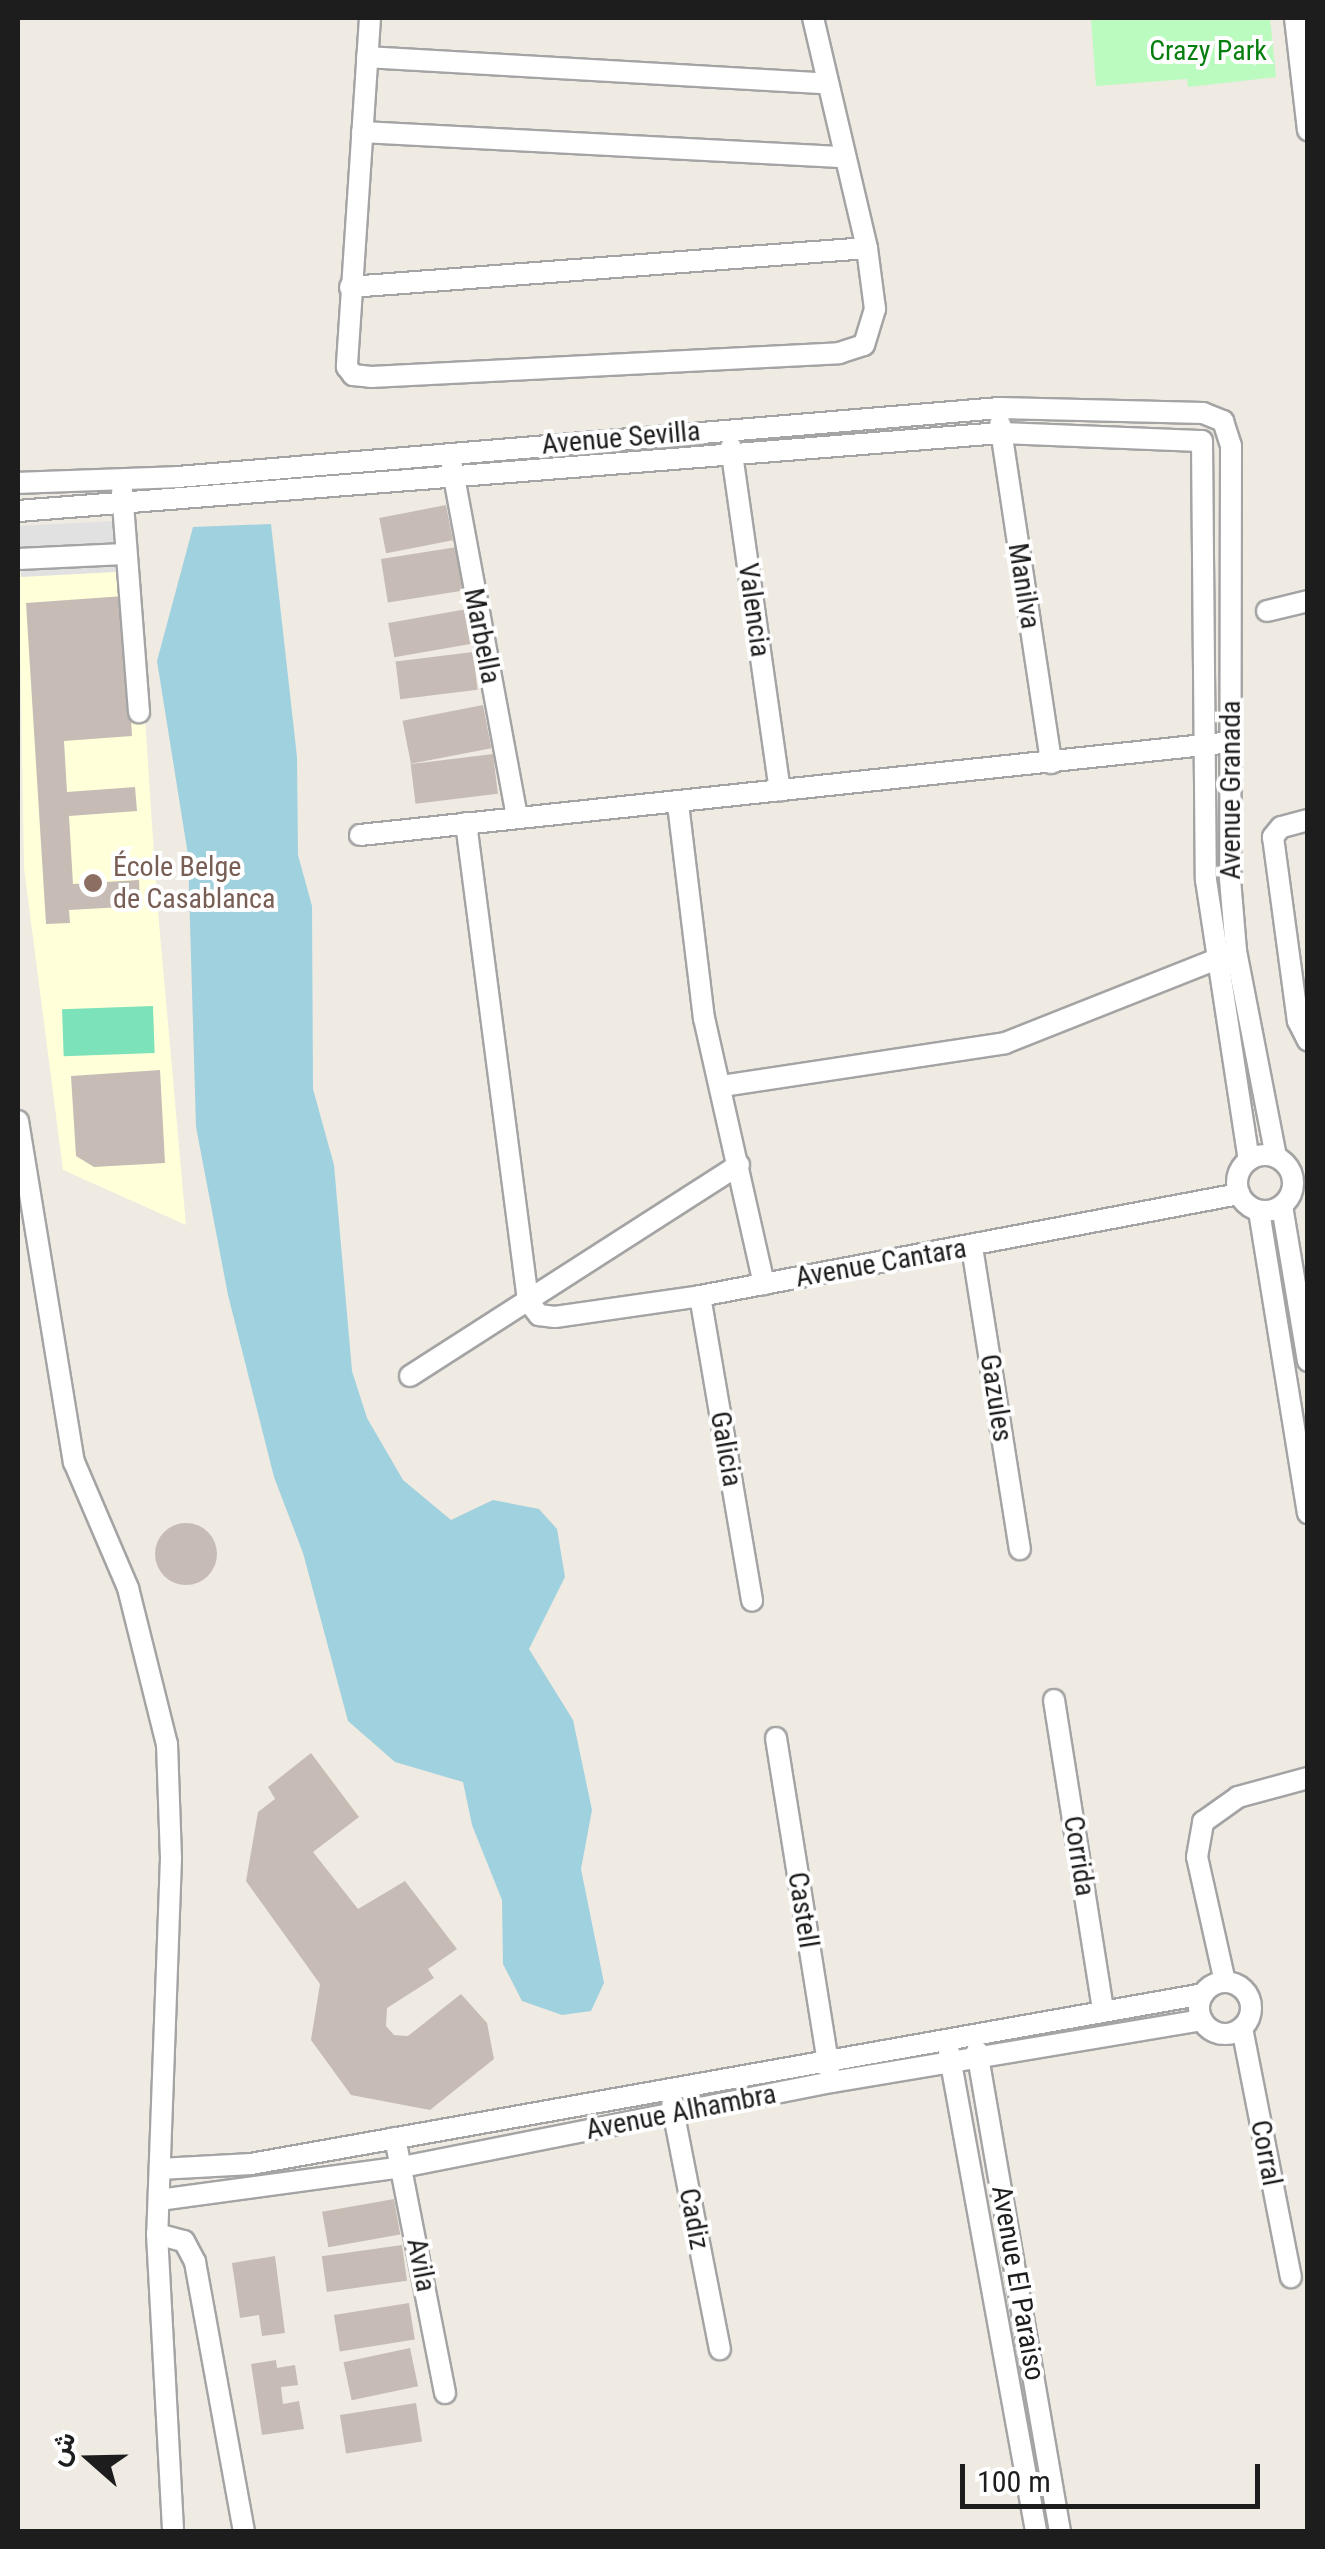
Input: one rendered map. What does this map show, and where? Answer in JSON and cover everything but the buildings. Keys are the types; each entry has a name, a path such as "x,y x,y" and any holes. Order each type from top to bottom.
{"street":[{"path":"370,18 350,287 348,367 357,376 839,353 864,345 873,326 867,248 824,83 812,18"},
{"path":"1295,18 1308,130"},
{"path":"367,57 824,83"},
{"path":"362,132 844,157"},
{"path":"350,287 867,248"},
{"name":"Avenue Sevilla","path":"18,483 121,480 1000,408 1203,413 1223,421"},
{"name":"Manilva","path":"1000,408 1000,433 1051,763"},
{"path":"1202,442 1223,421"},
{"name":"Avenue Granada","path":"1223,421 1230,446 1230,742 1236,951 1295,1172"},
{"name":"Valencia","path":"730,428 780,791"},
{"name":"Avenue Sevilla","path":"18,510 123,513 1000,433 1202,442"},
{"name":"Avenue Granada","path":"1202,442 1202,746 1215,960 1249,1160"},
{"name":"Marbella","path":"451,454 452,480 516,818"},
{"path":"121,480 139,712"},
{"path":"18,559 125,554"},
{"path":"1267,612 1308,601"},
{"path":"360,834 678,804 1230,742"},
{"path":"678,804 689,924 764,1284"},
{"path":"1308,820 1281,828 1273,837 1298,1021 1308,1041"},
{"path":"466,823 528,1301"},
{"path":"722,1086 1004,1043 1236,951"},
{"path":"18,1121 74,1462 128,1588 167,1744 171,1858 157,2234 173,2532"},
{"path":"1308,1360 1282,1206 1295,1172 1249,1160 1238,1175 1239,1194 1259,1211 1308,1513"},
{"path":"410,1376 739,1165"},
{"name":"Avenue Cantara","path":"528,1301 540,1315 556,1318 972,1247 1239,1194"},
{"path":"1259,1211 1282,1206"},
{"name":"Gazules","path":"972,1247 1020,1549"},
{"name":"Galicia","path":"700,1296 752,1601"},
{"name":"Corrida","path":"1054,1700 1103,2012"},
{"name":"Castell","path":"776,1738 832,2082"},
{"path":"1224,1982 1203,1994 1202,2020 1221,2034 1242,2028 1250,1999 1224,1982 1197,1857 1204,1822 1238,1797 1308,1778"},
{"name":"Avenue Alhambra","path":"160,2169 252,2164 826,2057 948,2040 1203,1994"},
{"name":"Avenue Alhambra","path":"159,2200 402,2167 832,2082 1202,2020"},
{"name":"Corral","path":"1242,2028 1291,2277"},
{"name":"Avenue El Paraiso","path":"974,2034 1060,2532"},
{"name":"Avenue El Paraiso","path":"948,2040 1036,2532"},
{"name":"Cadiz","path":"668,2088 720,2349"},
{"name":"Avila","path":"395,2138 446,2393"},
{"path":"157,2234 184,2241 195,2262 244,2532"}],"shaded area":[{"name":"École Belge de Casablanca","path":"132,520 157,900 186,1225 63,1170 24,868 18,527"},
{"path":"132,520 135,571 21,577 18,526"}],"green space":[{"name":"Crazy Park","path":"1091,18 1270,18 1276,77 1188,87 1187,79 1096,86"},
{"path":"153,1006 155,1053 64,1056 62,1009"}],"water":[{"path":"271,524 297,757 298,855 312,906 313,1089 334,1165 352,1371 367,1418 403,1480 451,1520 493,1500 539,1509 557,1529 565,1577 529,1649 573,1720 592,1810 581,1869 604,1983 591,2011 562,2015 522,2001 503,1964 502,1900 472,1825 463,1782 395,1762 348,1721 303,1553 274,1477 228,1295 196,1127 188,855 157,661 193,527"}],"place":[{"name":"École Belge de Casablanca","path":"93,883"}]}
